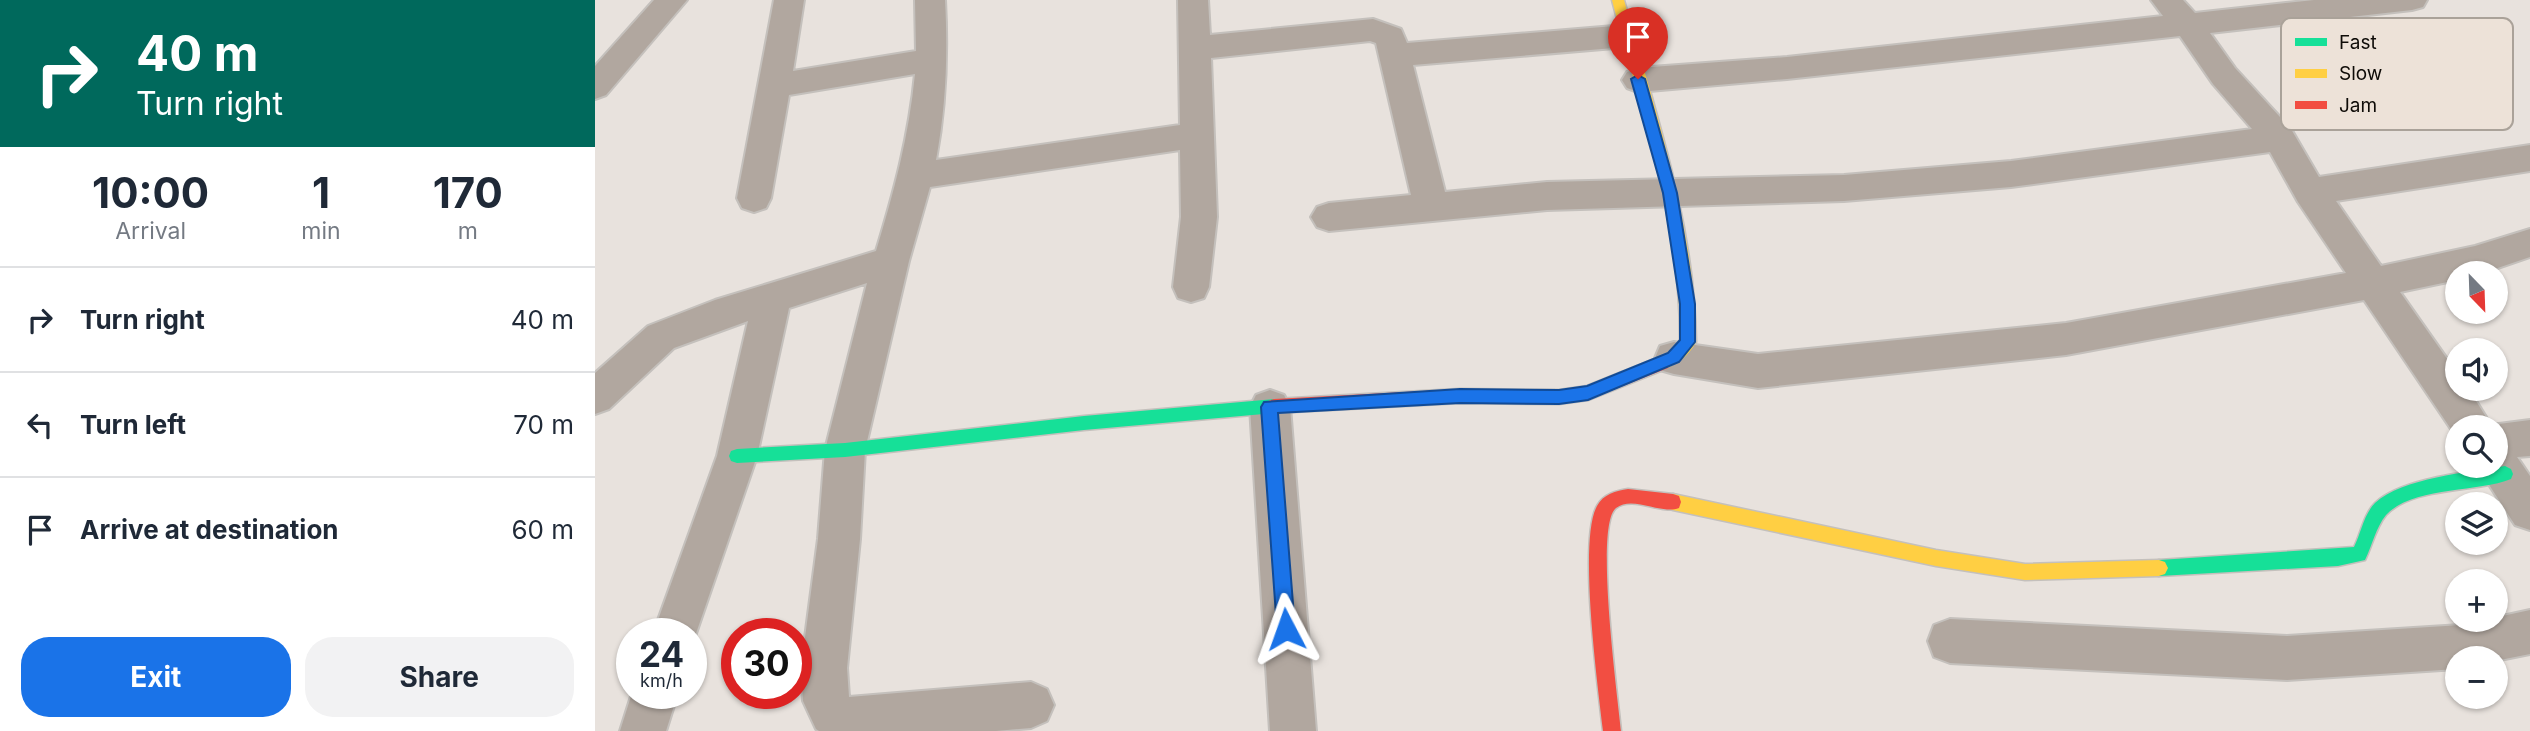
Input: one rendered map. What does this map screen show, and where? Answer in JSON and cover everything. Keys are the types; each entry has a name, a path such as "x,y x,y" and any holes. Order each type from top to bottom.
{"street":[{"path":"595,87 672,0"},
{"path":"754,198 789,0"},
{"path":"930,0 932,60 927,121 916,176 891,261 845,450 839,539 824,668 826,701 832,713 849,721 1031,705"},
{"path":"1191,286 1199,217 1193,0"},
{"path":"737,456 845,450 1084,423 1269,407 1460,396 1559,397 1588,393 1674,358 1688,342 1690,329 1670,193 1618,0"},
{"path":"2167,0 2224,76 2279,138 2310,192 2465,415"},
{"path":"1638,79 1787,68 1995,43 2189,26 2412,0"},
{"path":"1195,48 1373,30 1390,37 1432,208"},
{"path":"1396,55 1626,36"},
{"path":"776,85 932,60"},
{"path":"916,176 1197,135"},
{"path":"1329,216 1547,197 1845,188 2011,174 2279,138"},
{"path":"2310,192 2530,158"},
{"path":"1674,358 1758,371 2066,339 2373,283 2475,261 2530,243"},
{"path":"595,397 661,337 715,316 891,261"},
{"path":"681,618 737,456 772,299"},
{"path":"1269,407 1293,731"},
{"path":"2508,453 2530,438"},
{"path":"2508,474 2530,511"},
{"path":"1612,731 1602,639 1599,534 1602,512 1613,500 1635,497 1674,502 1936,558 2025,572 2098,571 2204,568 2339,558 2359,554 2384,505 2450,478"},
{"path":"1950,641 2287,658 2461,647 2530,632"},
{"path":"643,731 650,709"}],"traffic: fast":[{"path":"737,456 845,450 1084,423 1274,406"},
{"path":"2159,568 2338,558 2359,554 2377,515 2389,503 2420,491 2483,478"}],"traffic: slow":[{"path":"1618,0 1670,193 1688,304 1688,342 1674,358 1662,363"},
{"path":"1673,502 1936,558 2025,572 2159,568"}],"traffic: jam":[{"path":"1274,406 1460,396 1559,397 1588,393 1662,363"},
{"path":"1612,731 1599,582 1599,526 1603,511 1613,501 1621,498 1673,502"}],"route":[{"path":"1286,629 1269,407 1460,396 1559,397 1588,393 1674,358 1688,342 1688,304 1670,193 1638,79"}]}
